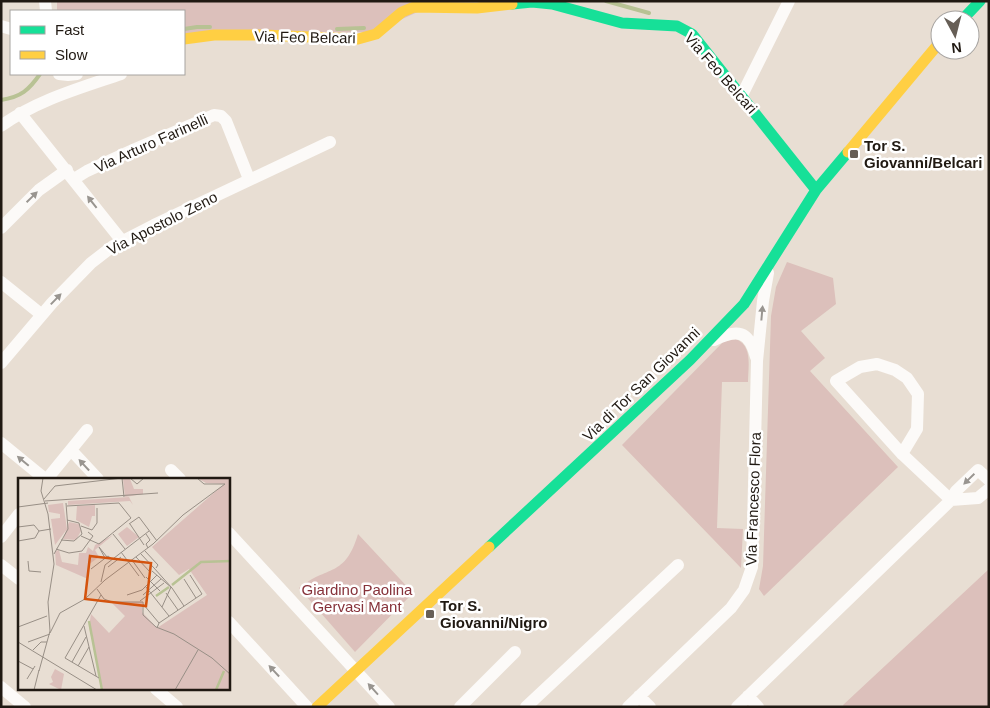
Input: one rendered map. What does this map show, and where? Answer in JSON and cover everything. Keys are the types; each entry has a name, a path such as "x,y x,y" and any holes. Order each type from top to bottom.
{"street":[{"path":"742,95 789,1"},
{"name":"Via Feo Belcari","path":"185,39 263,35 358,39 376,34 402,12 414,8 477,8 513,3 543,3 622,23 670,25 683,28 692,34 816,190"},
{"name":"Via di Tor San Giovanni","path":"317,707 708,342 744,304 816,190 930,54"},
{"path":"79,75 85,86"},
{"path":"1,126 20,113 85,86 118,75"},
{"path":"20,113 122,241"},
{"name":"Via Arturo Farinelli","path":"1,228 40,190 70,175 87,171 209,116 216,115 224,118 249,179"},
{"name":"Via Apostolo Zeno","path":"1,363 42,315 91,263 122,241 330,142"},
{"name":"Via Francesco Flora","path":"628,707 731,608 744,590 752,567 757,362 763,301 770,263"},
{"path":"1,282 42,315"},
{"name":"Via Francesco Flora","path":"708,342 730,332 742,334 752,342 757,362"},
{"path":"902,454 917,429 918,394 907,378 895,370 877,364 860,367 836,382 902,454 951,500 978,498 989,489"},
{"path":"47,478 87,430"},
{"path":"1,443 45,478"},
{"path":"71,450 97,478"},
{"path":"170,470 179,478"},
{"path":"737,707 951,500 956,491 978,470 989,480"},
{"path":"1,537 18,515"},
{"path":"230,534 389,707"},
{"path":"1,565 18,578"},
{"path":"526,707 678,565"},
{"path":"230,623 307,707"},
{"path":"460,707 516,652"},
{"path":"1,687 25,707"},
{"path":"157,690 177,707"},
{"path":"639,696 650,707"},
{"path":"748,696 758,707"}],"green space":[{"path":"57,1 505,1 440,2 373,32 185,35 185,10 57,10"},
{"path":"787,262 833,278 836,304 801,331 825,358 810,371 898,467 764,596 759,589 763,566 771,316 776,287"},
{"path":"736,339 741,342 747,352 749,364 748,382 722,382 717,528 743,529 741,568 622,445 724,341"},
{"name":"Giardino Paolina Gervasi Mant","path":"358,534 413,593 355,652 299,588 341,564 353,548"},
{"path":"989,569 989,707 844,707 843,705"}],"waterway":[{"path":"606,1 649,13"},
{"path":"185,29 210,27"},
{"path":"337,29 364,28"},
{"path":"1,100 24,92 39,75"}],"traffic: fast":[{"path":"971,10 980,1"},
{"path":"512,4 532,2 552,4 622,23 677,26 692,34 816,190"},
{"path":"489,547 690,360 744,304 816,190 848,152"}],"traffic: slow":[{"path":"185,39 214,35 263,35 358,39 376,34 402,12 414,7 477,8 512,4"},
{"path":"848,152 930,54"},
{"path":"317,707 489,547"}],"place":[{"name":"Tor S. Giovanni/Belcari","path":"854,154"},
{"name":"Tor S. Giovanni/Nigro","path":"430,614"}]}
